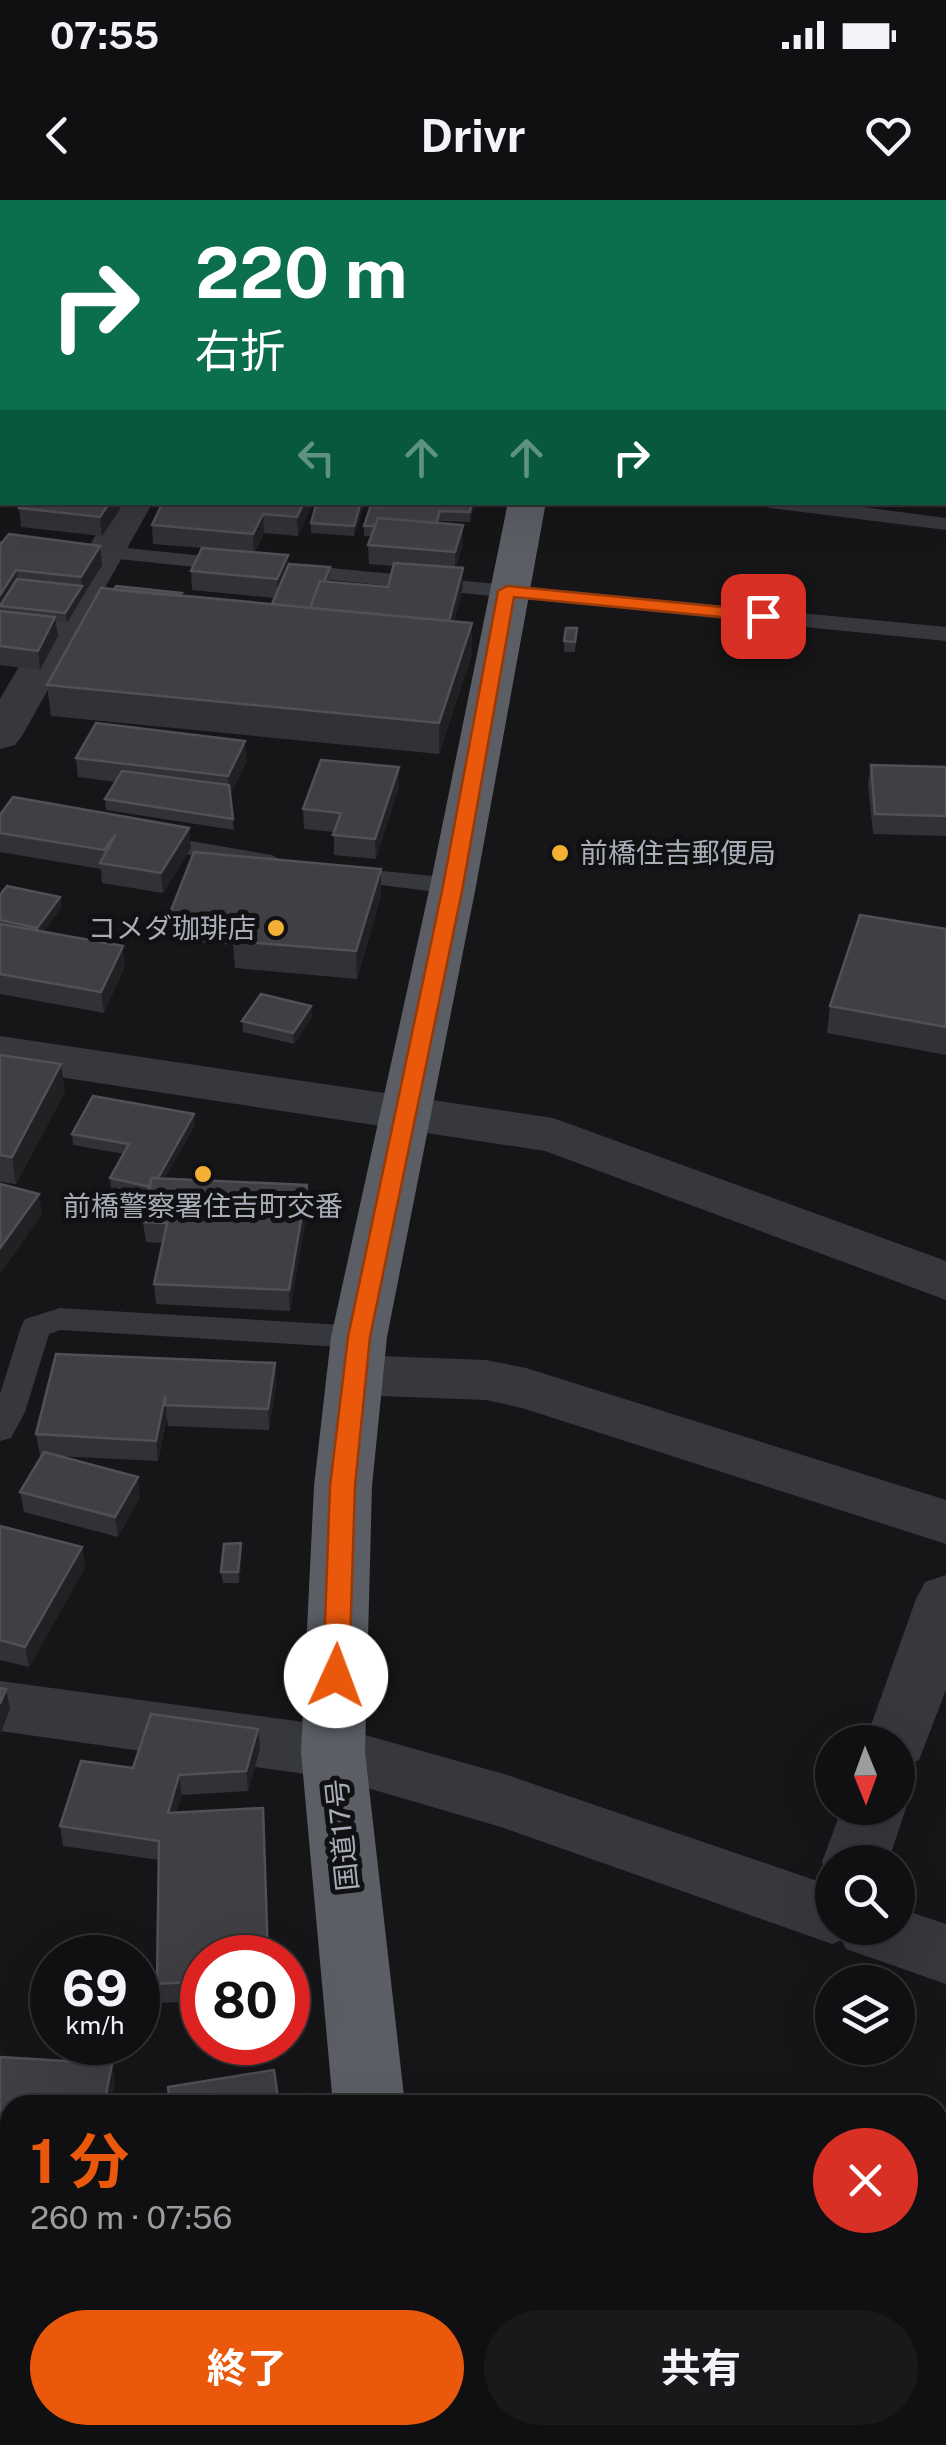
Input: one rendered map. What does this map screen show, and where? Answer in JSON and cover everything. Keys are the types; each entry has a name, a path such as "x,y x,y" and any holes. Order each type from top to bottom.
{"highway":[{"name":"国道17号","path":"368,2095 333,1752 342,1486 357,1356 526,505"}],"street":[{"path":"0,736 89,550 131,505"},
{"path":"0,1052 553,1135 946,1280"},
{"path":"357,1356 526,1388 946,1522"},
{"path":"903,1725 946,1599"},
{"path":"0,1706 333,1752 388,1771 504,1801 815,1909"},
{"path":"915,1943 946,1954"}],"lane":[{"path":"794,505 946,524"},
{"path":"89,550 946,634"},
{"path":"117,836 302,867 453,886"},
{"path":"0,1430 10,1412 32,1336 44,1323 77,1318 357,1356"}],"building":[{"path":"21,505 108,505 100,517 19,508"},
{"path":"162,505 303,505 297,517 263,514 253,534 152,525"},
{"path":"316,505 360,505 354,526 311,523"},
{"path":"371,505 471,505 470,512 440,511 436,523 378,518 375,526 364,526"},
{"path":"378,518 463,525 455,552 368,545"},
{"path":"9,534 100,546 81,577 16,570 0,595 0,545"},
{"path":"202,548 288,555 277,579 191,571"},
{"path":"394,563 463,568 449,621 310,608 320,581 388,587"},
{"path":"289,564 330,567 310,608 272,604"},
{"path":"17,579 82,586 65,613 0,606"},
{"path":"116,586 182,593 180,596 114,590"},
{"path":"101,588 472,623 439,723 47,685"},
{"path":"0,611 55,617 38,651 0,646"},
{"path":"566,628 577,628 575,642 564,641"},
{"path":"96,723 245,741 228,776 76,758"},
{"path":"321,760 399,767 375,839 333,835 341,813 303,809"},
{"path":"871,765 946,767 946,816 875,814"},
{"path":"122,771 229,785 233,819 105,799"},
{"path":"13,797 189,828 161,873 100,863 116,834 104,850 0,833 0,815"},
{"path":"194,852 381,869 356,951 233,941 241,919 170,913"},
{"path":"7,886 60,897 37,928 0,920 0,895"},
{"path":"860,915 946,929 946,1027 830,1006"},
{"path":"0,924 123,946 101,992 0,974"},
{"path":"261,994 311,1006 293,1033 242,1021"},
{"path":"0,1055 61,1064 12,1157 0,1155"},
{"path":"93,1096 194,1114 158,1178 151,1178 150,1187 110,1178 129,1144 72,1134"},
{"path":"151,1178 307,1185 289,1290 154,1284 167,1223 143,1222"},
{"path":"0,1184 39,1194 0,1248"},
{"path":"56,1354 275,1363 268,1409 165,1405 165,1396 156,1441 36,1434"},
{"path":"44,1452 138,1477 115,1517 20,1492"},
{"path":"0,1526 82,1547 25,1647 0,1640"},
{"path":"241,1543 238,1572 221,1572 224,1544"},
{"path":"151,1714 258,1729 246,1771 179,1775 168,1813 263,1808 267,1935 180,1935 180,1982 160,1984 159,1841 60,1826 81,1761 133,1768"},
{"path":"0,2057 30,2059 30,2065 112,2065 106,2095 0,2095"},
{"path":"274,2070 278,2095 169,2095 168,2087"}],"place":[{"name":"前橋住吉郵便局","path":"560,853"},
{"name":"コメダ珈琲店","path":"276,928"},
{"name":"前橋警察署住吉町交番","path":"203,1174"}],"route":[{"path":"336,1676 342,1486 359,1337 453,886 507,591 763,616"}]}
